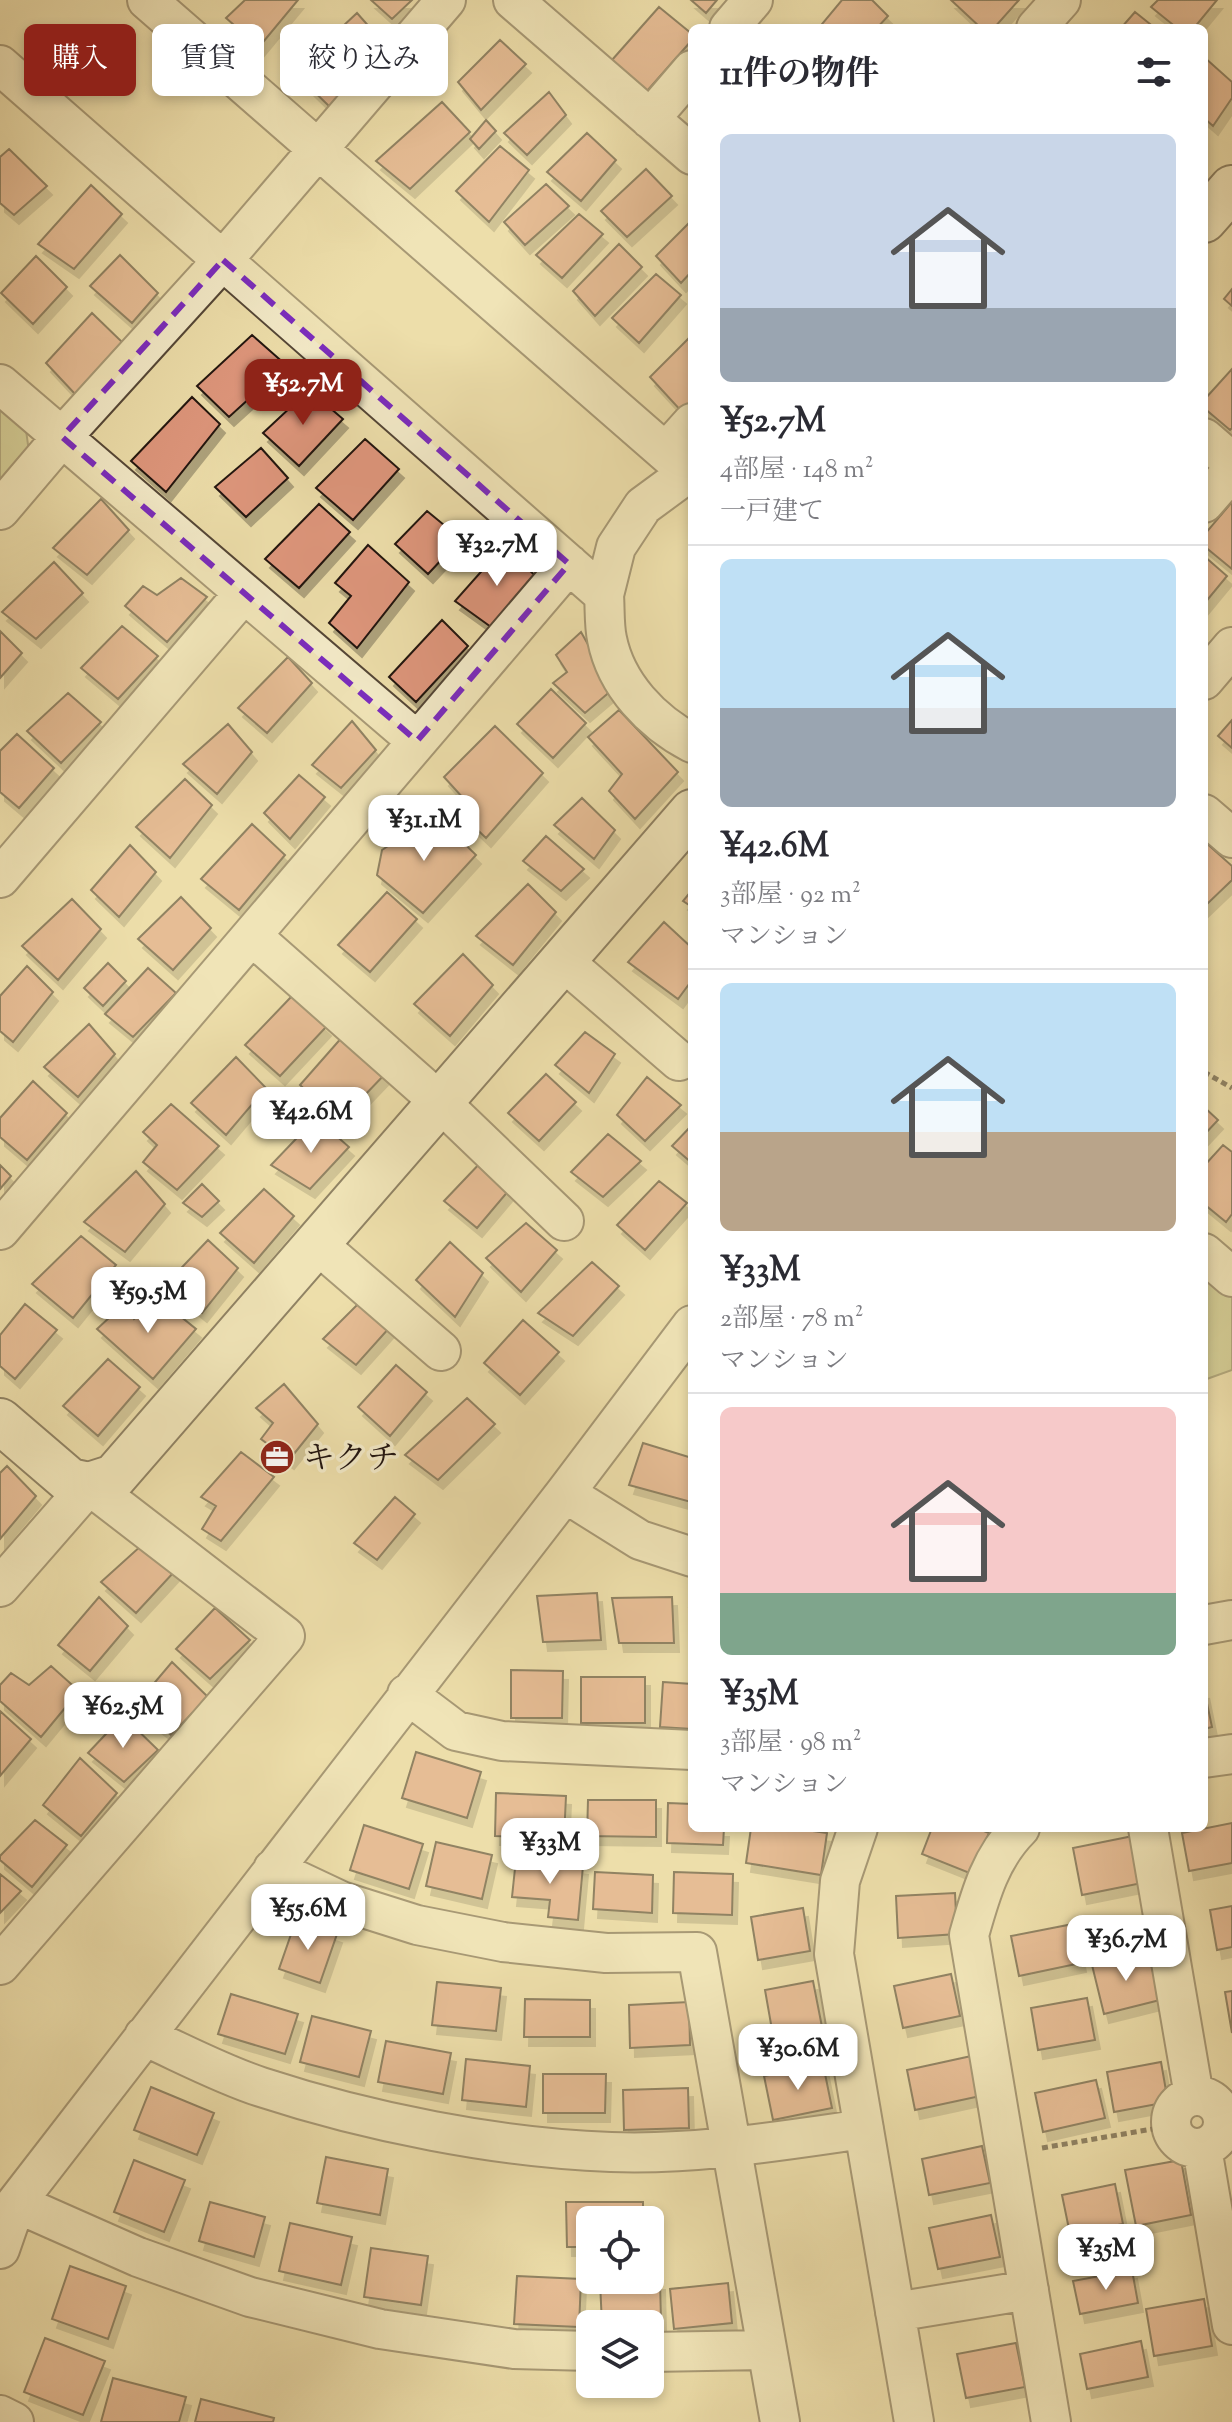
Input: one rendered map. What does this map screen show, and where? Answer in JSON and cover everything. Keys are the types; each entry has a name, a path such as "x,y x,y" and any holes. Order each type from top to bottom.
{"street":[{"path":"147,0 682,465"},
{"path":"0,510 223,260 446,0"},
{"path":"513,0 688,152"},
{"path":"732,24 753,0"},
{"path":"1040,24 1061,0"},
{"path":"0,65 604,595"},
{"path":"650,119 688,75"},
{"path":"0,384 417,741"},
{"path":"688,440 682,465 643,506 616,547 604,595 607,640 624,682 652,717 688,740"},
{"path":"1208,441 1232,462"},
{"path":"1208,498 1232,471"},
{"path":"0,1230 569,564"},
{"path":"0,878 244,593"},
{"path":"1208,675 1232,647"},
{"path":"0,1587 89,1485 114,1477 688,817"},
{"path":"1208,817 1232,838"},
{"path":"252,936 440,1102 564,1221"},
{"path":"563,961 679,1061"},
{"path":"317,1244 441,1351"},
{"path":"1208,1256 1232,1277"},
{"path":"0,2249 16,2203 688,1330"},
{"path":"0,1421 70,1481 89,1485 285,1636 0,1965"},
{"path":"565,1493 640,1540 688,1556"},
{"path":"1208,1624 1232,1620"},
{"path":"407,1694 456,1731 502,1741 688,1750"},
{"path":"1208,1757 1232,1754"},
{"path":"857,1832 840,1881 834,1954 914,2422"},
{"path":"1016,1832 985,1878 969,1935 1051,2422"},
{"path":"1149,1832 1194,2096"},
{"path":"273,1869 353,1905 417,1925 503,1942 606,1953 697,1952 780,2422"},
{"path":"144,2036 259,2086 375,2118 499,2142 612,2152 732,2148 864,2129"},
{"path":"1194,2096 1211,2099 1222,2113 1224,2122 1218,2138 1202,2148 1186,2146 1174,2135 1171,2126 1174,2110 1179,2103 1194,2096"},
{"path":"1202,2148 1232,2325"},
{"path":"16,2203 138,2257 250,2297 380,2329 514,2349 576,2351"},
{"path":"895,2312 1029,2290"},
{"path":"664,2352 767,2350"},
{"path":"0,2415 14,2422"}],"path":[{"path":"1208,1074 1232,1088"},
{"path":"1006,2154 1171,2126"}],"highlighted area":[{"path":"223,260 569,564 417,741 62,437"}],"green space":[{"path":"0,409 26,430 29,452 0,485"},
{"path":"1208,1277 1232,1297 1232,1370 1208,1379"}],"building":[{"path":"245,0 298,0 264,41 264,24 233,24 226,18"},
{"path":"371,0 412,0 392,19"},
{"path":"691,0 717,0 706,13"},
{"path":"842,0 872,0 888,16 881,24 822,24"},
{"path":"951,0 1019,0 998,24 977,24"},
{"path":"1158,0 1217,0 1197,24 1172,24 1151,7"},
{"path":"659,7 688,31 688,45 647,91 612,60"},
{"path":"1135,12 1150,24 1124,24"},
{"path":"357,13 367,24 345,24"},
{"path":"500,40 526,64 481,110 458,82"},
{"path":"1208,61 1232,82 1232,98 1213,126 1208,122"},
{"path":"549,92 566,115 527,155 504,133"},
{"path":"319,96 344,96 332,109"},
{"path":"442,102 470,132 410,189 376,161"},
{"path":"486,120 496,131 479,149 470,139"},
{"path":"587,133 616,160 581,201 547,172"},
{"path":"500,146 529,170 489,222 456,191"},
{"path":"9,149 47,186 14,215 0,203 0,157"},
{"path":"646,169 672,196 627,237 601,211"},
{"path":"546,184 569,206 525,245 504,222"},
{"path":"91,185 122,214 74,269 38,244"},
{"path":"579,214 603,234 562,278 536,255"},
{"path":"688,224 688,275 681,283 656,256"},
{"path":"619,244 642,267 595,316 573,291"},
{"path":"120,255 158,293 132,323 90,286"},
{"path":"36,256 67,287 33,324 1,293"},
{"path":"656,274 681,295 639,343 612,318"},
{"path":"1232,289 1232,306 1224,299"},
{"path":"92,313 122,342 75,394 46,363"},
{"path":"252,335 286,365 229,417 197,386"},
{"path":"688,339 688,407 683,413 650,377"},
{"path":"1232,369 1230,430 1208,411 1208,396"},
{"path":"309,390 343,419 299,466 263,433"},
{"path":"192,397 220,424 166,492 131,461"},
{"path":"365,439 399,469 353,520 316,488"},
{"path":"261,448 288,478 246,517 215,487"},
{"path":"101,499 129,530 87,575 53,548"},
{"path":"1232,502 1232,569 1208,549 1208,530"},
{"path":"319,504 350,532 299,588 265,559"},
{"path":"427,511 461,539 428,574 395,544"},
{"path":"368,545 409,582 357,648 329,623 351,596 335,583"},
{"path":"503,547 538,578 491,627 455,601"},
{"path":"1208,559 1227,576 1208,599"},
{"path":"54,562 83,593 36,639 2,612"},
{"path":"181,578 207,597 167,642 125,606 143,586 157,595"},
{"path":"442,620 468,646 416,702 389,677"},
{"path":"122,626 158,656 118,699 81,668"},
{"path":"0,631 22,653 0,678"},
{"path":"581,632 613,689 585,713 553,683 567,672 556,655"},
{"path":"288,657 312,683 267,733 238,708"},
{"path":"551,689 586,723 553,758 517,724"},
{"path":"68,693 101,722 61,763 27,731"},
{"path":"619,710 678,772 635,819 609,791 622,774 588,737"},
{"path":"1232,720 1232,748 1218,736"},
{"path":"352,721 376,750 341,788 312,765"},
{"path":"228,724 252,752 217,794 183,764"},
{"path":"495,726 543,773 486,838 465,818 474,810 444,777"},
{"path":"17,734 54,768 19,808 0,792 0,751"},
{"path":"299,775 325,797 290,839 264,813"},
{"path":"185,779 212,805 170,858 136,827"},
{"path":"582,798 615,830 594,859 554,825"},
{"path":"435,815 476,855 423,913 377,875 382,850"},
{"path":"252,824 285,855 239,910 201,879"},
{"path":"546,836 584,869 561,891 523,861"},
{"path":"130,845 156,872 119,917 91,890"},
{"path":"1208,845 1232,866 1232,880 1208,903"},
{"path":"528,884 556,912 513,965 476,936"},
{"path":"387,892 417,919 370,972 338,945"},
{"path":"181,897 211,928 173,970 138,939"},
{"path":"72,899 101,929 58,980 22,946"},
{"path":"664,922 688,944 688,985 678,999 628,962"},
{"path":"463,954 493,985 450,1036 414,1004"},
{"path":"108,963 126,981 103,1006 84,988"},
{"path":"27,966 53,992 13,1042 0,1031 0,996"},
{"path":"148,968 176,993 133,1037 105,1014"},
{"path":"292,996 326,1027 280,1076 245,1045"},
{"path":"89,1024 115,1054 78,1097 44,1067"},
{"path":"585,1032 615,1054 589,1093 555,1065"},
{"path":"344,1035 386,1073 339,1122 300,1085"},
{"path":"236,1057 266,1088 226,1135 191,1103"},
{"path":"546,1074 576,1102 539,1141 508,1113"},
{"path":"647,1077 681,1105 645,1141 617,1115"},
{"path":"33,1081 67,1113 27,1160 0,1137 0,1118"},
{"path":"171,1104 219,1146 177,1190 143,1162 157,1145 143,1132"},
{"path":"1208,1111 1218,1120 1208,1131"},
{"path":"316,1118 349,1147 310,1189 271,1165"},
{"path":"688,1129 688,1160 672,1146"},
{"path":"608,1134 641,1161 603,1197 571,1172"},
{"path":"1223,1145 1232,1152 1232,1214 1226,1222 1208,1207 1208,1162"},
{"path":"483,1160 510,1189 477,1228 444,1201"},
{"path":"0,1165 11,1176 0,1189"},
{"path":"136,1171 165,1204 125,1252 84,1222"},
{"path":"659,1181 687,1203 645,1250 617,1225"},
{"path":"202,1184 219,1201 202,1217 183,1203"},
{"path":"264,1189 294,1216 254,1263 220,1233"},
{"path":"526,1223 557,1250 521,1292 486,1258"},
{"path":"81,1236 116,1265 73,1318 32,1284"},
{"path":"208,1240 238,1268 202,1313 166,1284"},
{"path":"450,1242 483,1273 455,1317 416,1280"},
{"path":"592,1262 619,1286 573,1336 538,1313"},
{"path":"159,1299 196,1329 153,1379 97,1329 124,1304 134,1319"},
{"path":"360,1302 390,1327 356,1365 323,1339"},
{"path":"25,1304 57,1330 15,1379 0,1366 0,1335"},
{"path":"523,1320 559,1352 520,1395 484,1363"},
{"path":"108,1359 140,1387 98,1436 63,1406"},
{"path":"396,1365 427,1392 390,1436 358,1407"},
{"path":"284,1384 318,1424 289,1460 261,1439 273,1423 256,1408"},
{"path":"467,1398 495,1424 438,1480 405,1455"},
{"path":"643,1443 688,1457 688,1501 629,1485"},
{"path":"241,1452 274,1477 221,1541 202,1529 216,1506 201,1497"},
{"path":"7,1466 36,1496 0,1539 0,1473"},
{"path":"395,1497 415,1514 377,1560 354,1543"},
{"path":"143,1544 174,1572 136,1613 101,1582"},
{"path":"597,1593 601,1640 543,1642 537,1596"},
{"path":"99,1597 128,1626 90,1671 58,1645"},
{"path":"672,1597 674,1643 619,1643 612,1598"},
{"path":"215,1608 250,1640 210,1679 176,1649"},
{"path":"172,1662 208,1697 171,1735 134,1707"},
{"path":"51,1666 79,1691 41,1737 0,1701 0,1685 11,1673 29,1685"},
{"path":"511,1670 563,1671 562,1718 511,1718"},
{"path":"581,1677 645,1677 645,1723 581,1723"},
{"path":"663,1682 688,1684 688,1729 660,1727"},
{"path":"0,1711 31,1739 0,1776"},
{"path":"123,1716 158,1750 124,1782 88,1753"},
{"path":"416,1752 481,1772 467,1818 402,1798"},
{"path":"80,1758 117,1793 81,1836 43,1805"},
{"path":"496,1793 566,1796 564,1838 495,1836"},
{"path":"588,1800 656,1800 656,1837 587,1836"},
{"path":"668,1803 688,1804 688,1832 724,1832 723,1845 667,1843"},
{"path":"35,1820 67,1845 32,1887 0,1860 0,1856"},
{"path":"1232,1823 1232,1863 1189,1871 1182,1833 1208,1832 1208,1828"},
{"path":"364,1825 423,1844 409,1889 350,1870"},
{"path":"750,1832 827,1833 821,1875 746,1863"},
{"path":"930,1832 989,1833 972,1874 922,1854"},
{"path":"1133,1836 1142,1883 1082,1895 1073,1848"},
{"path":"436,1842 492,1855 482,1899 426,1886"},
{"path":"516,1859 583,1866 578,1920 548,1917 550,1900 512,1897"},
{"path":"595,1872 653,1875 652,1913 593,1909"},
{"path":"674,1872 733,1874 732,1915 673,1913"},
{"path":"0,1874 21,1891 0,1913"},
{"path":"955,1893 957,1934 898,1938 896,1896"},
{"path":"1232,1906 1232,1947 1217,1950 1210,1910"},
{"path":"803,1908 810,1951 758,1960 751,1917"},
{"path":"296,1920 337,1934 320,1983 279,1969"},
{"path":"1073,1924 1081,1963 1019,1976 1011,1936"},
{"path":"1148,1952 1160,2000 1104,2014 1092,1965"},
{"path":"951,1974 960,2016 903,2028 894,1986"},
{"path":"813,1981 823,2032 774,2041 765,1990"},
{"path":"437,1982 501,1988 496,2031 432,2025"},
{"path":"1232,1991 1232,2033 1225,1992"},
{"path":"231,1994 298,2014 285,2054 218,2034"},
{"path":"1087,1998 1095,2040 1038,2050 1031,2008"},
{"path":"525,1999 590,2000 590,2037 524,2037"},
{"path":"689,2002 690,2045 630,2048 629,2005"},
{"path":"312,2016 371,2031 359,2077 300,2062"},
{"path":"386,2041 451,2053 443,2094 378,2082"},
{"path":"976,2055 985,2095 915,2110 907,2070"},
{"path":"466,2059 530,2066 526,2107 462,2100"},
{"path":"1161,2062 1168,2102 1114,2112 1107,2072"},
{"path":"823,2064 832,2108 773,2120 764,2076"},
{"path":"543,2074 606,2074 605,2113 543,2113"},
{"path":"1096,2080 1105,2118 1043,2132 1035,2093"},
{"path":"151,2087 214,2113 197,2155 134,2130"},
{"path":"688,2088 689,2128 624,2130 623,2090"},
{"path":"982,2146 990,2183 929,2195 922,2159"},
{"path":"326,2157 388,2169 380,2215 317,2203"},
{"path":"134,2160 185,2180 164,2232 114,2212"},
{"path":"1181,2160 1191,2215 1136,2226 1125,2170"},
{"path":"1115,2184 1123,2224 1070,2234 1062,2195"},
{"path":"210,2202 265,2217 254,2257 199,2241"},
{"path":"566,2202 643,2202 643,2206 576,2206 576,2247 567,2247"},
{"path":"991,2215 1000,2257 938,2269 929,2228"},
{"path":"290,2223 352,2237 341,2285 279,2271"},
{"path":"371,2248 428,2256 421,2305 364,2297"},
{"path":"70,2266 126,2286 108,2339 52,2319"},
{"path":"1132,2270 1138,2303 1080,2314 1073,2281"},
{"path":"517,2276 576,2279 576,2294 580,2294 576,2327 514,2324"},
{"path":"728,2283 732,2323 674,2329 670,2289"},
{"path":"601,2294 660,2294 661,2310 601,2310"},
{"path":"1204,2299 1212,2346 1154,2356 1146,2309"},
{"path":"45,2338 105,2361 83,2415 24,2392"},
{"path":"1141,2341 1148,2377 1087,2389 1080,2354"},
{"path":"1016,2343 1025,2387 966,2398 957,2354"},
{"path":"113,2378 186,2397 179,2422 101,2422"},
{"path":"201,2399 274,2418 273,2422 195,2422"}],"place":[{"name":"キクチ","path":"277,1457"}]}
